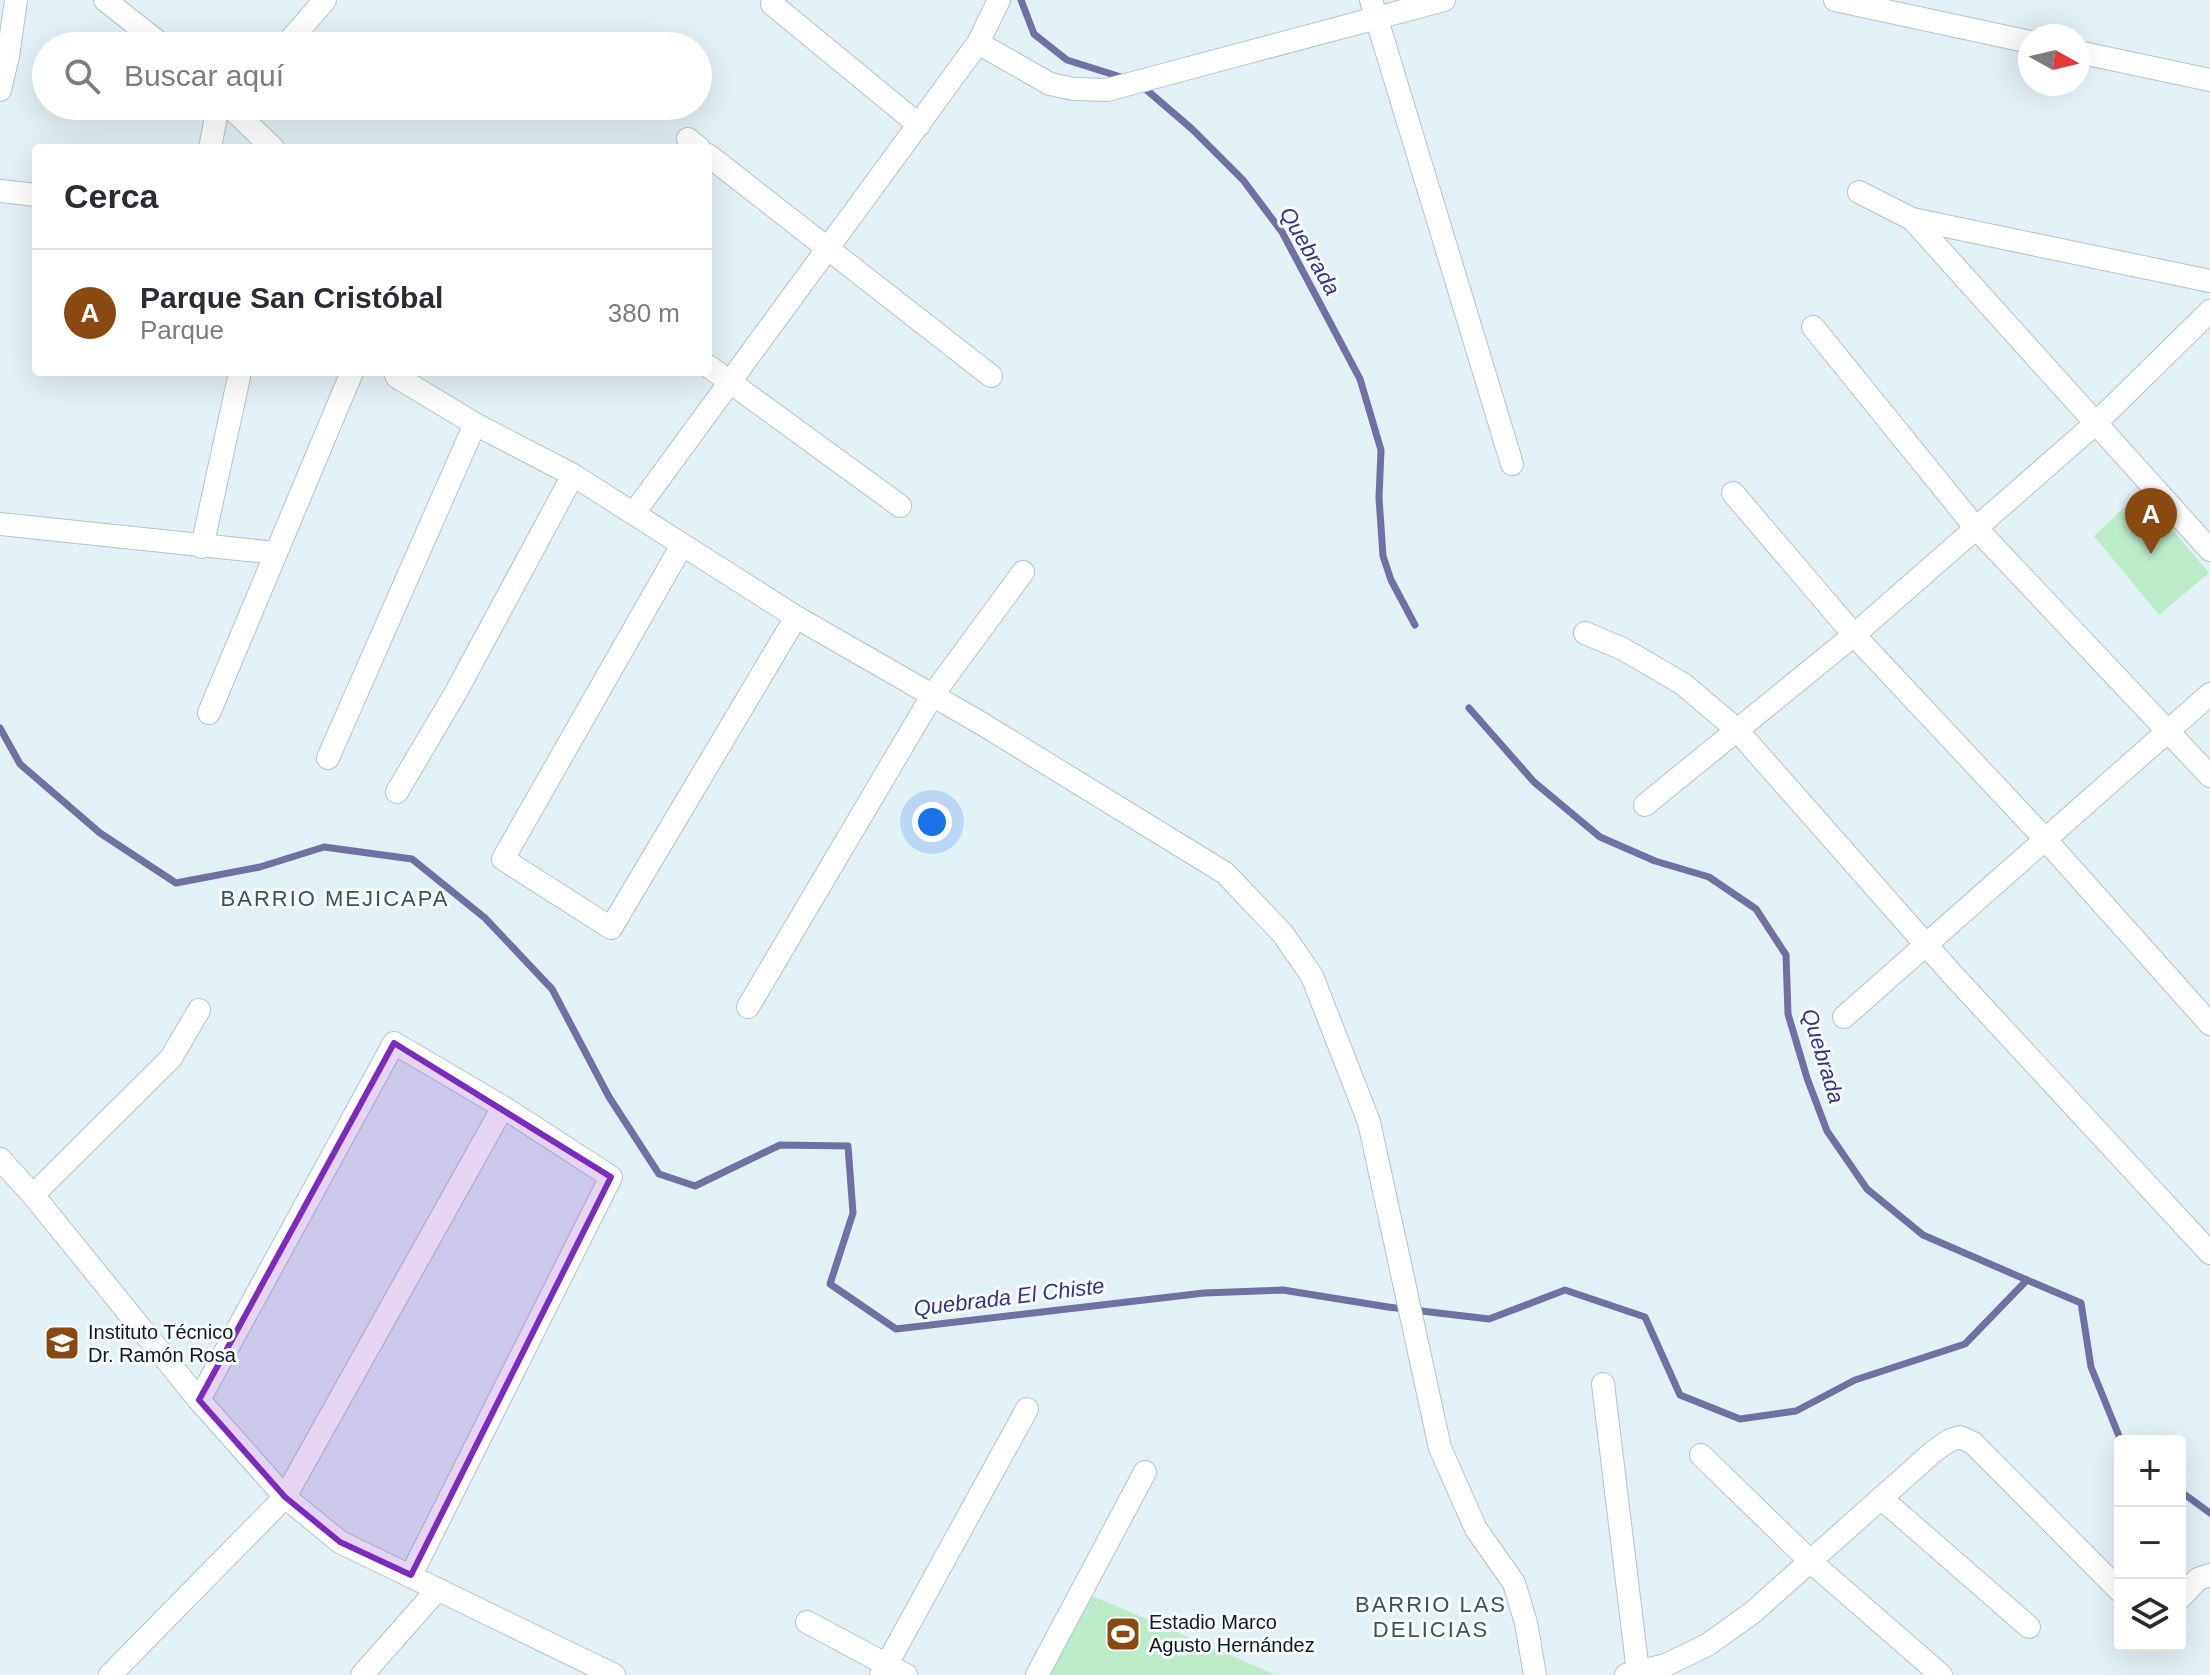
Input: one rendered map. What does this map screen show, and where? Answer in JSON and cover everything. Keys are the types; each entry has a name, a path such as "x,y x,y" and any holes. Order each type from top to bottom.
{"street":[{"path":"0,90 16,0"},
{"path":"105,0 145,32"},
{"path":"297,32 325,0"},
{"path":"634,513 978,43 999,0"},
{"path":"978,43 1050,84 1074,89 1107,90 1163,76 1373,9 1444,0"},
{"path":"1835,0 2018,39"},
{"path":"772,4 919,125"},
{"path":"1373,9 1512,464"},
{"path":"2090,55 2210,80"},
{"path":"212,144 221,120"},
{"path":"242,120 269,144"},
{"path":"712,158 991,376"},
{"path":"0,191 32,195"},
{"path":"1859,192 1912,219 2210,281"},
{"path":"1912,219 2210,550"},
{"path":"1645,805 1854,635 2096,423 2210,311"},
{"path":"1813,327 1975,527 2210,776"},
{"path":"712,369 900,506"},
{"path":"209,713 350,376"},
{"path":"397,376 475,424 573,475 796,617 1225,873 1283,934 1312,976 1369,1122 1440,1448 1476,1529 1514,1583 1526,1623 1535,1675"},
{"path":"202,547 239,377"},
{"path":"328,758 475,424"},
{"path":"397,792 456,692 573,475"},
{"path":"1733,493 1854,635 2045,839 2210,1024"},
{"path":"0,524 276,553"},
{"path":"682,545 503,859 611,928 796,617"},
{"path":"748,1007 932,696 1023,572"},
{"path":"1585,633 1623,649 1683,684 1736,729 1925,944 2210,1253"},
{"path":"1844,1017 2210,694"},
{"path":"33,1195 171,1058 199,1010"},
{"path":"199,1400 394,1043 503,1107 611,1177 411,1575"},
{"path":"110,1675 285,1497 503,1107"},
{"path":"0,1159 33,1195 199,1400 285,1497 340,1542 614,1675"},
{"path":"1603,1384 1632,1674 1666,1665 1707,1645 1752,1613 1933,1452 1960,1437 1973,1443 2114,1585"},
{"path":"807,1622 891,1671 1027,1409"},
{"path":"1701,1455 1810,1561 1941,1675"},
{"path":"1037,1675 1145,1472"},
{"path":"1881,1498 2029,1627"},
{"path":"2186,1592 2198,1579 2210,1575"},
{"path":"362,1675 438,1589"}],"highlighted area":[{"path":"394,1043 611,1177 411,1575 340,1542 285,1497 199,1400"}],"green space":[{"path":"2141,492 2209,573 2159,615 2094,536"},
{"name":"Estadio Marco Agusto Hernández","path":"1086,1593 1276,1675 1043,1675"}],"waterway":[{"name":"Quebrada","path":"1021,0 1034,34 1067,60 1124,78"},
{"name":"Quebrada","path":"1142,86 1192,129 1243,180 1282,232 1360,379 1381,450 1379,498 1383,556 1391,580 1415,625"},
{"name":"Quebrada","path":"1469,708 1534,782 1600,837 1655,861 1709,877 1756,909 1786,955 1788,1014 1827,1131 1867,1189 1923,1235 2027,1280"},
{"name":"Quebrada El Chiste","path":"0,728 20,764 100,833 176,883 260,867 324,847 412,859 485,918 552,989 609,1097 659,1174 695,1186 780,1145 848,1146 853,1213 830,1284 896,1329 1204,1293 1283,1290 1489,1319 1565,1290 1645,1317 1680,1395 1740,1419 1796,1411 1855,1380 1965,1344 2027,1280 2081,1303 2091,1367 2119,1435"},
{"name":"Quebrada El Chiste","path":"2186,1495 2210,1513"}],"place":[{"name":"Parque San Cristóbal","path":"2151,554"},
{"name":"Instituto Técnico Dr. Ramón Rosa","path":"62,1343"},
{"name":"Estadio Marco Agusto Hernández","path":"1123,1634"}],"district":[{"name":"BARRIO MEJICAPA","path":"335,898"},
{"name":"BARRIO LAS DELICIAS","path":"1431,1616"}]}
